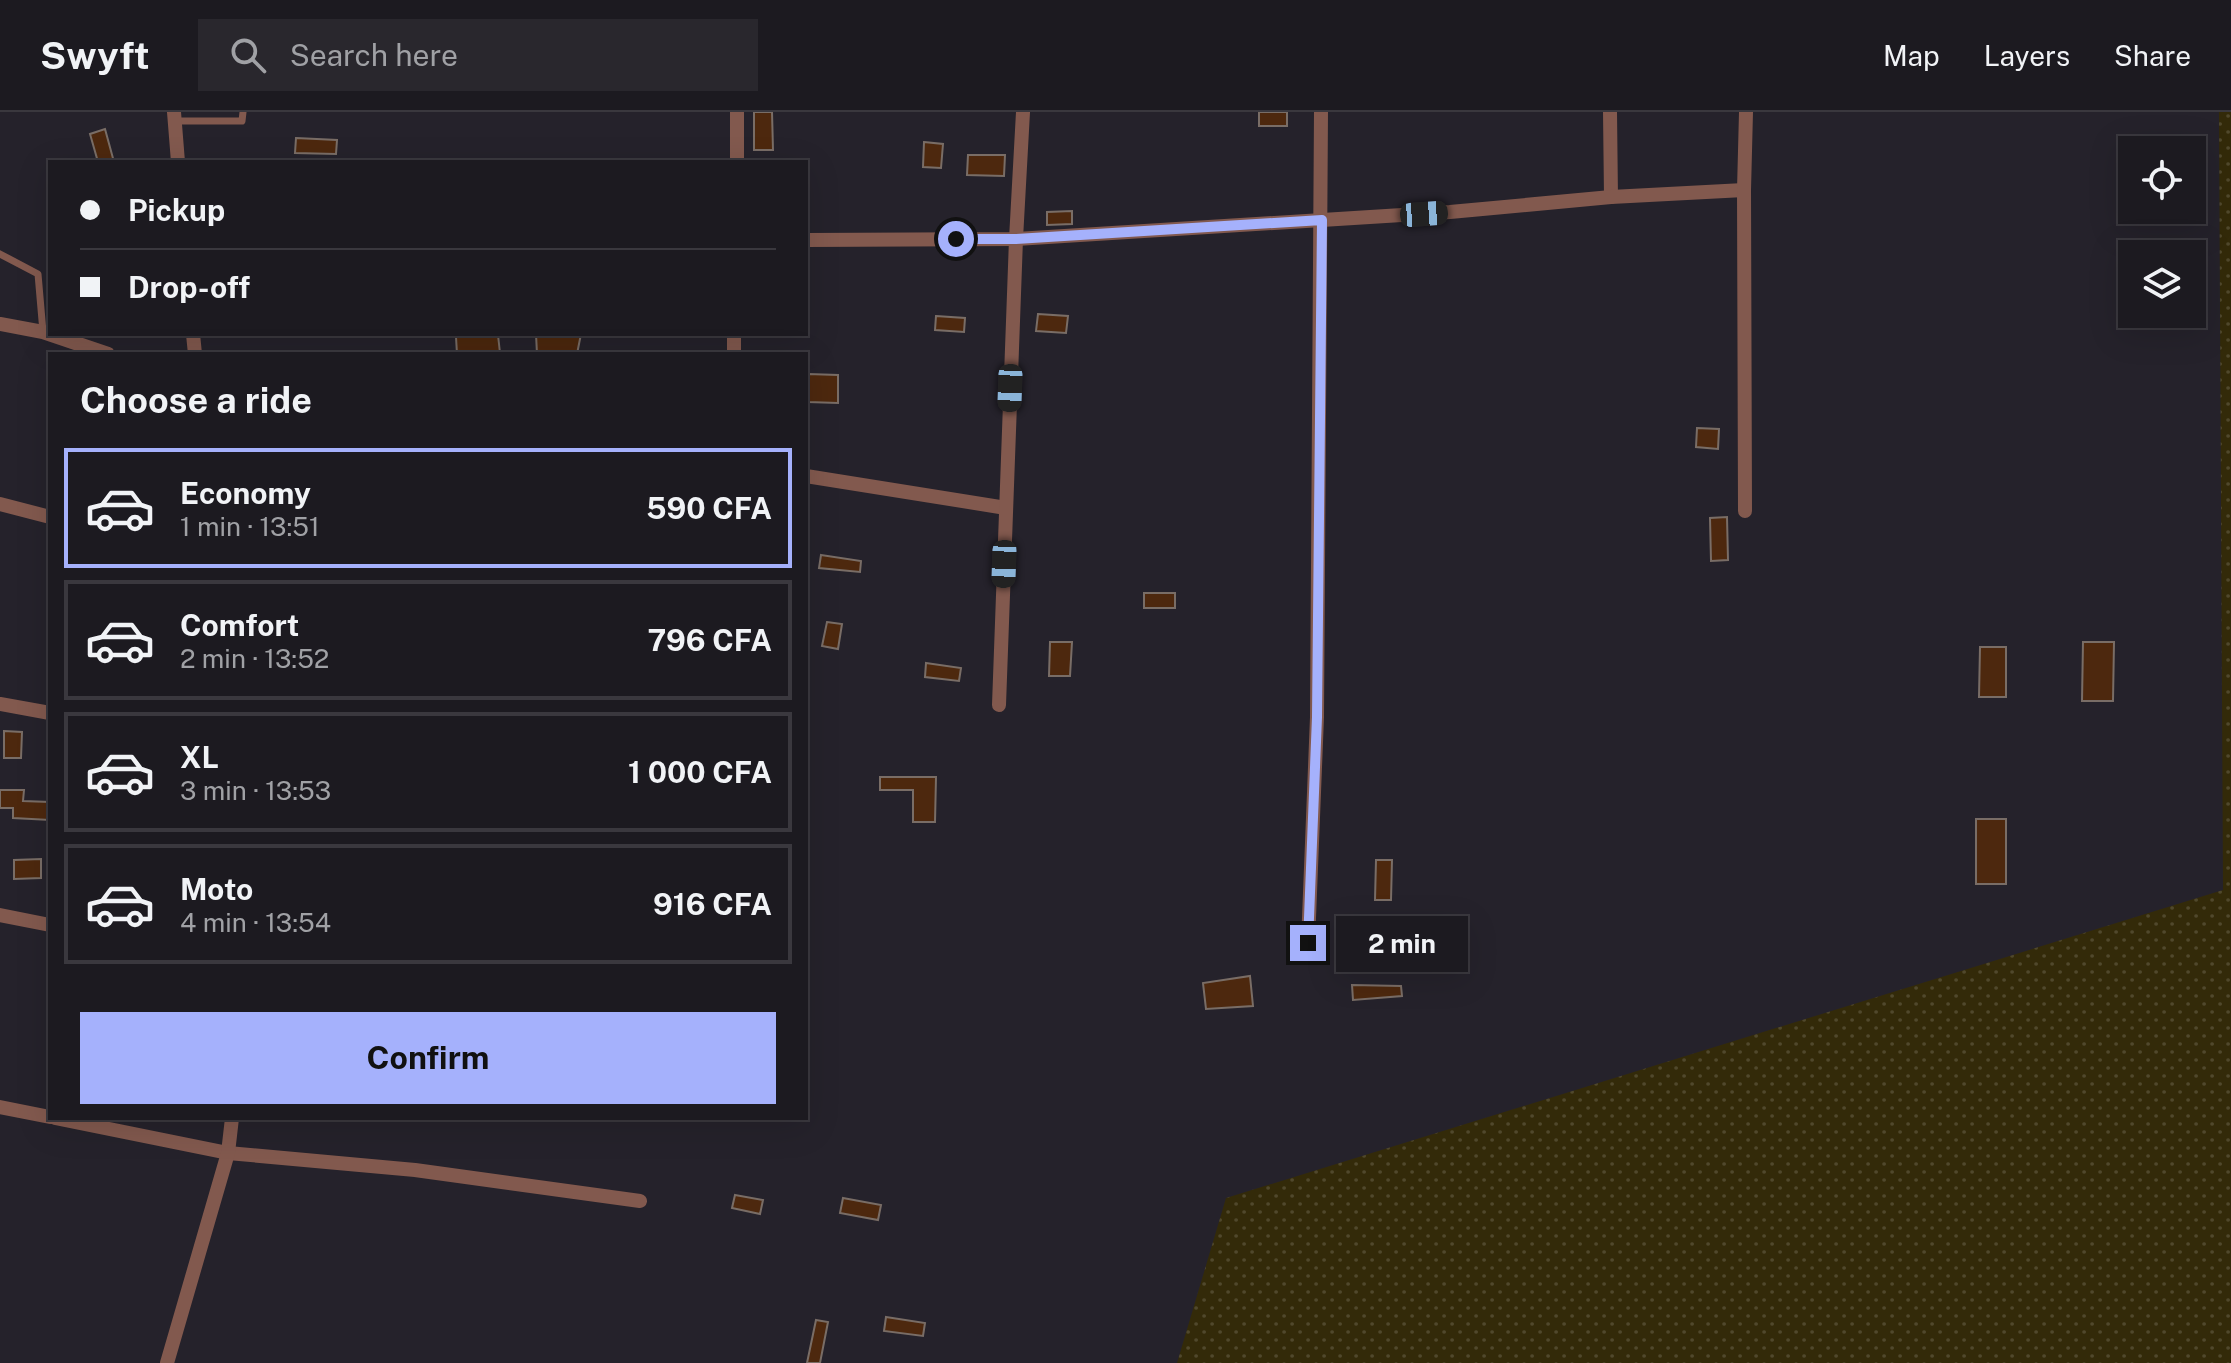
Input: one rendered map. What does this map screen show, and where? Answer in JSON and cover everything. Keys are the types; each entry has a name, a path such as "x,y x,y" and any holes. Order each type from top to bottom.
{"street":[{"path":"737,112 737,160"},
{"path":"999,705 1023,112"},
{"path":"1308,943 1317,717 1321,112"},
{"path":"1610,112 1611,197"},
{"path":"1745,511 1746,112"},
{"path":"174,116 178,160"},
{"path":"808,240 1016,239 1744,190"},
{"path":"0,324 48,334"},
{"path":"55,336 102,352"},
{"path":"808,476 1006,508"},
{"path":"0,504 48,516"},
{"path":"0,704 48,713"},
{"path":"0,915 48,925"},
{"path":"0,1107 48,1117"},
{"path":"62,1120 228,1153 415,1170 640,1201"},
{"path":"167,1363 228,1153 232,1120"}],"lane":[{"path":"174,116 242,121 243,112"},
{"path":"0,254 38,274 43,332"}],"sand":[{"path":"2219,112 2231,112 2231,1363 1177,1363 1226,1198 2223,890"}],"building":[{"path":"754,112 772,112 773,150 754,150"},
{"path":"1259,112 1287,112 1287,126 1259,126"},
{"path":"105,129 113,160 97,160 90,134"},
{"path":"296,138 337,140 336,154 295,153"},
{"path":"924,142 943,144 941,168 923,167"},
{"path":"968,155 1005,155 1004,176 967,175"},
{"path":"1072,211 1072,224 1047,225 1047,212"},
{"path":"1038,314 1068,316 1066,333 1036,331"},
{"path":"936,316 965,318 964,332 935,330"},
{"path":"498,336 500,352 457,352 456,337"},
{"path":"536,336 581,336 577,352 537,352"},
{"path":"808,374 838,375 838,403 808,402"},
{"path":"1697,428 1719,429 1718,449 1696,447"},
{"path":"1727,517 1728,560 1711,561 1710,518"},
{"path":"821,555 861,561 860,572 819,568"},
{"path":"1144,593 1175,593 1175,608 1144,608"},
{"path":"827,622 842,624 838,649 822,646"},
{"path":"1050,642 1072,642 1070,676 1049,676"},
{"path":"2083,642 2114,642 2113,701 2082,701"},
{"path":"1980,647 2006,647 2006,697 1979,697"},
{"path":"926,663 961,668 959,681 925,677"},
{"path":"4,731 22,732 21,758 4,758"},
{"path":"880,777 936,777 935,822 913,822 913,790 880,790"},
{"path":"0,790 24,790 23,801 48,802 48,820 13,818 13,808 0,808"},
{"path":"1976,819 2006,819 2006,884 1976,884"},
{"path":"41,859 41,878 14,879 14,860"},
{"path":"1376,860 1392,860 1391,900 1375,900"},
{"path":"1397,925 1400,961 1351,965 1349,934 1383,931 1382,926"},
{"path":"1250,976 1253,1006 1206,1009 1203,983"},
{"path":"1352,985 1401,986 1402,996 1353,1000"},
{"path":"735,1195 763,1200 760,1214 732,1208"},
{"path":"843,1198 881,1205 878,1220 840,1213"},
{"path":"886,1317 925,1323 923,1336 884,1331"},
{"path":"816,1320 828,1322 820,1363 807,1363"}],"route":[{"path":"956,239 1016,239 1322,220 1317,717 1308,943"}]}
